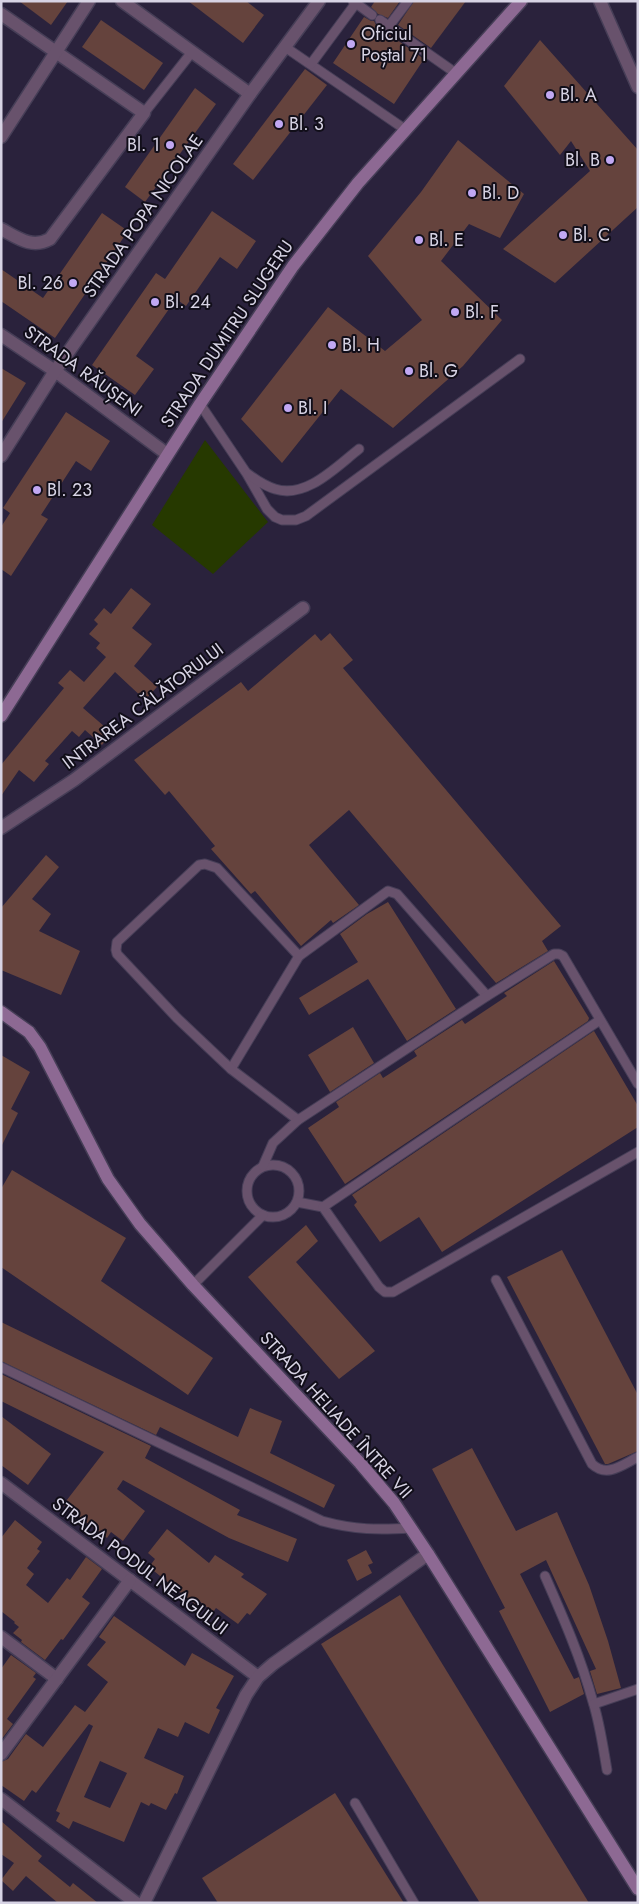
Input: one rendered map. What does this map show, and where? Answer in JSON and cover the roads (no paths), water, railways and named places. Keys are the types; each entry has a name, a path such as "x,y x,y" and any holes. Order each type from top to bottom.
{"street":[{"path":"1,137 89,1"},
{"path":"122,1 250,94"},
{"name":"STRADA POPA NICOLAE","path":"1,456 55,371 250,94 319,1"},
{"name":"STRADA DUMITRU SLUGERU","path":"1,716 200,404 273,295 323,226 358,183 521,1"},
{"path":"600,1 638,87"},
{"path":"1,14 144,114 50,239 42,244 32,244 1,229"},
{"name":"STRADA RĂUȘENI","path":"1,335 55,371 168,454"},
{"name":"INTRAREA CĂLĂTORULUI","path":"1,828 74,780 302,608"},
{"name":"STRADA HELIADE ÎNTRE VII","path":"1,1012 29,1032 40,1047 108,1179 140,1224 193,1285 360,1462 394,1503 412,1528 638,1889"},
{"name":"STRADA PODUL NEAGULUI","path":"1,1483 258,1677"},
{"path":"144,1903 235,1716 258,1677 273,1664 428,1554"},
{"path":"1,1754 130,1580"},
{"path":"1,1637 57,1679"},
{"path":"1,1799 136,1903"}],"lane":[{"path":"390,26 408,1"},
{"path":"311,64 355,2 372,15"},
{"path":"380,20 456,74"},
{"path":"285,47 406,130"},
{"path":"144,114 192,52"},
{"path":"200,404 248,474 267,509 275,517 290,521 301,518 520,359"},
{"path":"248,474 276,490 288,492 300,490 322,477 358,449"},
{"path":"298,1120 231,1069 177,1018 120,958 116,950 117,942 199,865 205,864 217,868 299,956"},
{"path":"231,1069 299,956 388,891 397,894 487,996"},
{"path":"263,1166 273,1143 298,1120 554,954 563,956 638,1084"},
{"path":"323,1207 600,1020"},
{"path":"297,1202 323,1207 379,1287 385,1292 393,1292 638,1152"},
{"path":"274,1164 284,1166 292,1172 298,1182 300,1192 297,1202 283,1216 263,1215 254,1209 248,1201 246,1190 249,1180 255,1171 263,1166 274,1164"},
{"path":"193,1285 263,1215"},
{"path":"496,1280 592,1464 600,1470 608,1471 638,1457"},
{"path":"1,1367 322,1521 348,1528 379,1530 412,1528"},
{"path":"545,1576 572,1638 594,1704 607,1770"},
{"path":"594,1704 638,1689"},
{"path":"355,1803 414,1903"}],"place":[{"name":"Oficiul Poștal 71","path":"351,44"},
{"name":"Bl. A","path":"550,95"},
{"name":"Bl. 3","path":"279,124"},
{"name":"Bl. 1","path":"170,145"},
{"name":"Bl. B","path":"610,160"},
{"name":"Bl. D","path":"472,193"},
{"name":"Bl. C","path":"563,235"},
{"name":"Bl. E","path":"419,240"},
{"name":"Bl. 26","path":"73,283"},
{"name":"Bl. 24","path":"155,302"},
{"name":"Bl. F","path":"455,312"},
{"name":"Bl. H","path":"332,345"},
{"name":"Bl. G","path":"409,371"},
{"name":"Bl. I","path":"288,408"},
{"name":"Bl. 23","path":"37,490"}]}
